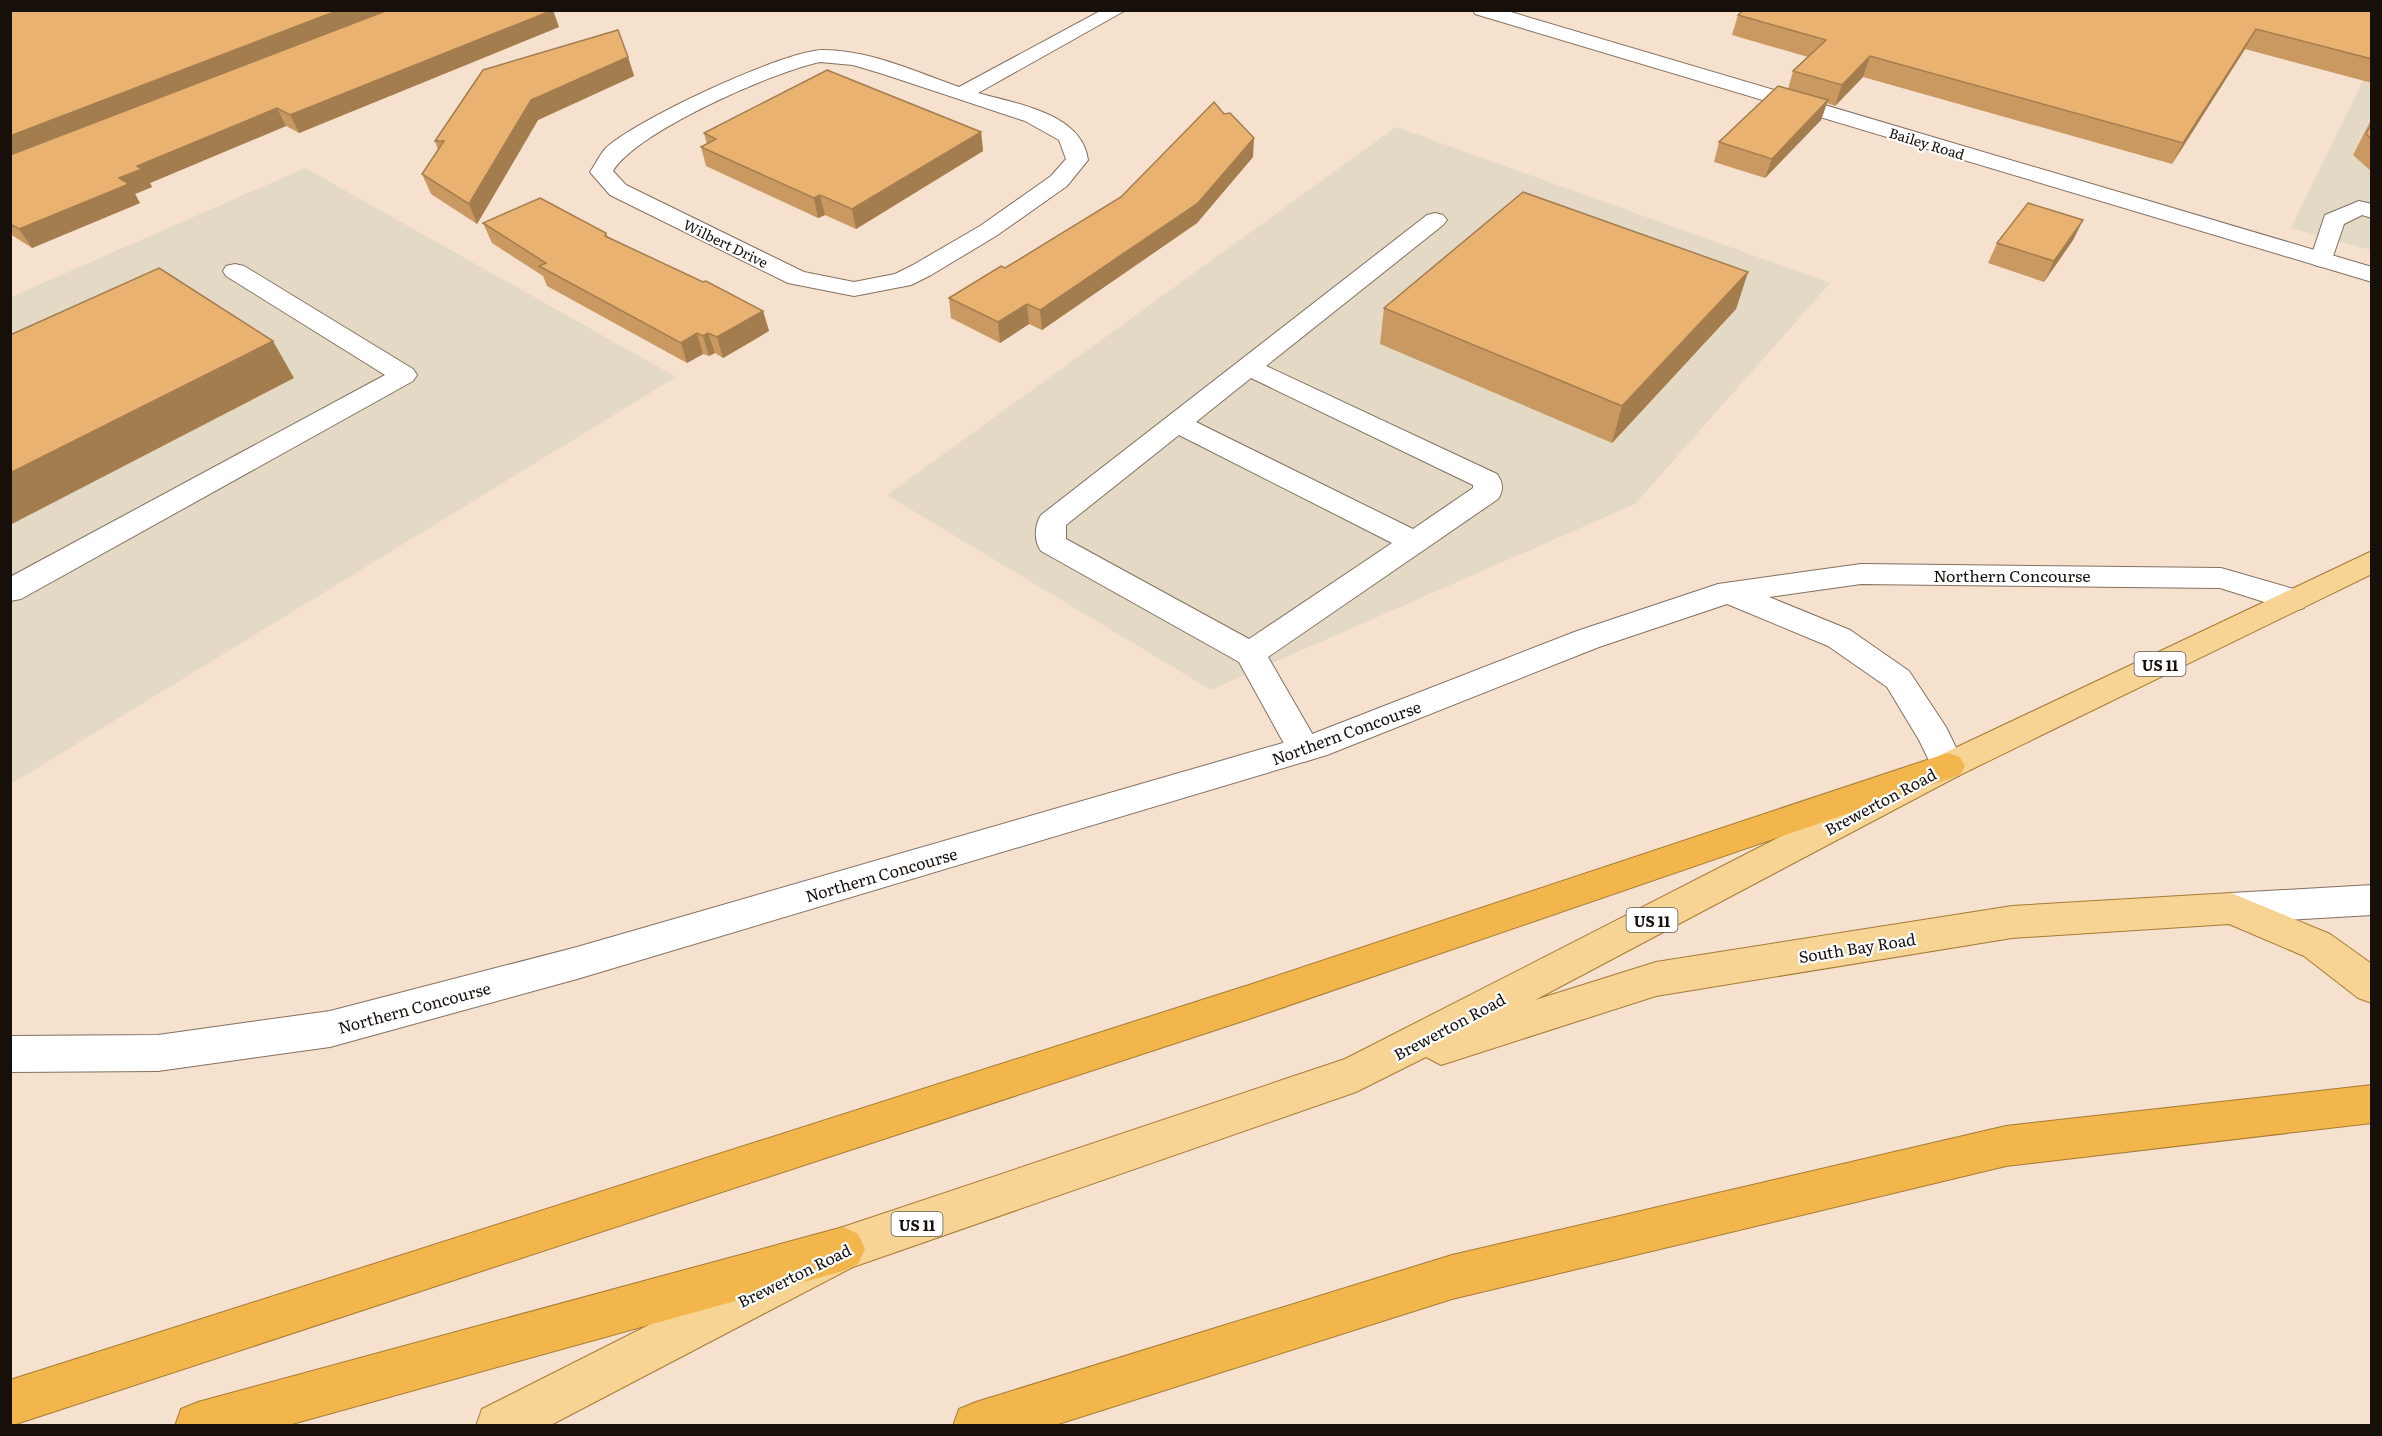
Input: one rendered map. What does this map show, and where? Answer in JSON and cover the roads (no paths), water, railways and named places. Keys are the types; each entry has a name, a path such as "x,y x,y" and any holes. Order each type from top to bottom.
{"highway":[{"path":"10,1403 1240,1005 1948,766"},
{"path":"976,1425 1452,1277 2006,1146 2372,1104"},
{"path":"198,1425 843,1249"}],"main road":[{"name":"Brewerton Road","path":"499,1425 843,1249 1356,1074 1948,766 2372,561"},
{"name":"South Bay Road","path":"1356,1074 1656,979 2012,922 2231,908"},
{"path":"2231,908 2317,945 2372,986"}],"street":[{"path":"961,94 1117,10"},
{"name":"Bailey Road","path":"1482,10 2372,275"},
{"name":"Wilbert Drive","path":"820,56 859,62 961,94 1035,119 1066,134 1076,147 1077,160 1059,181 988,231 902,280 854,289 797,278 618,190 601,172 615,152 658,126 789,63 820,56"},
{"path":"2322,260 2333,220 2359,208 2372,211"},
{"path":"1304,749 1250,654 1051,544 1051,522 1435,220"},
{"path":"10,591 404,375 235,271"},
{"path":"1248,367 1487,480 1488,492 1250,654"},
{"path":"1177,423 1414,542"},
{"name":"Northern Concourse","path":"10,1054 158,1053 330,1029 577,963 1304,749 1588,639 1729,592 1861,574 2083,574 2221,578 2293,600"},
{"path":"1729,592 1839,638 1898,679 1934,736 1948,766"},
{"name":"South Bay Road","path":"2231,908 2372,900"}]}
